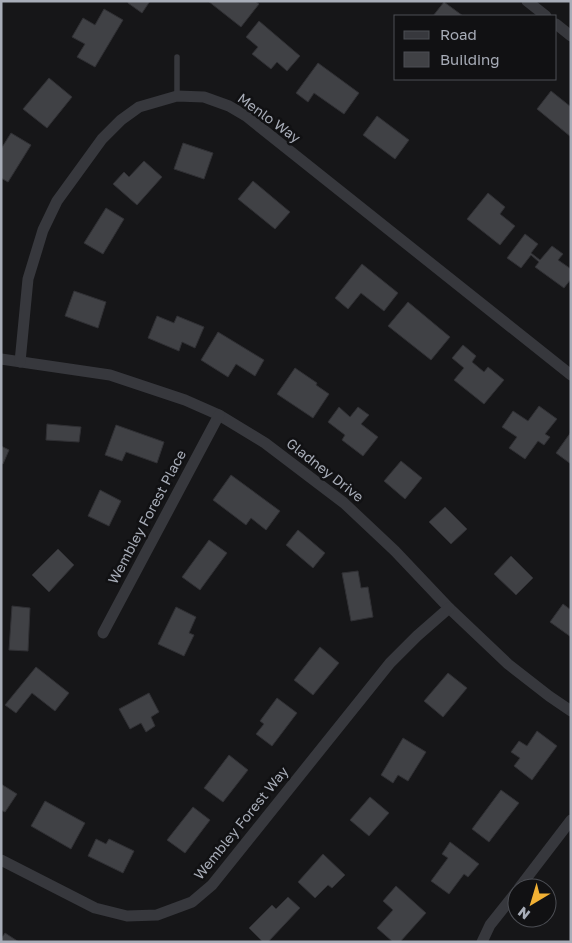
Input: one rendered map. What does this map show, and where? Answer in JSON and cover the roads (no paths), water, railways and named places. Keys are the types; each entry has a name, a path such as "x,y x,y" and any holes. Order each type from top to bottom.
{"street":[{"path":"527,1 545,15"},
{"path":"557,25 571,36"},
{"name":"Menlo Way","path":"20,362 28,279 43,230 57,201 102,139 121,120 139,107 177,96 204,97 229,106 246,116 571,375"},
{"name":"Gladney Drive","path":"1,360 110,375 185,400 219,415 264,443 344,503 396,551 449,608 508,664 571,711"},
{"name":"Wembley Forest Place","path":"103,633 219,415"},
{"name":"Wembley Forest Way","path":"1,860 95,908 127,916 157,915 192,902 212,885 390,663 449,608"},
{"path":"526,878 571,820"},
{"path":"482,942 490,926 507,904"}],"lane":[{"path":"177,57 177,96"}]}
